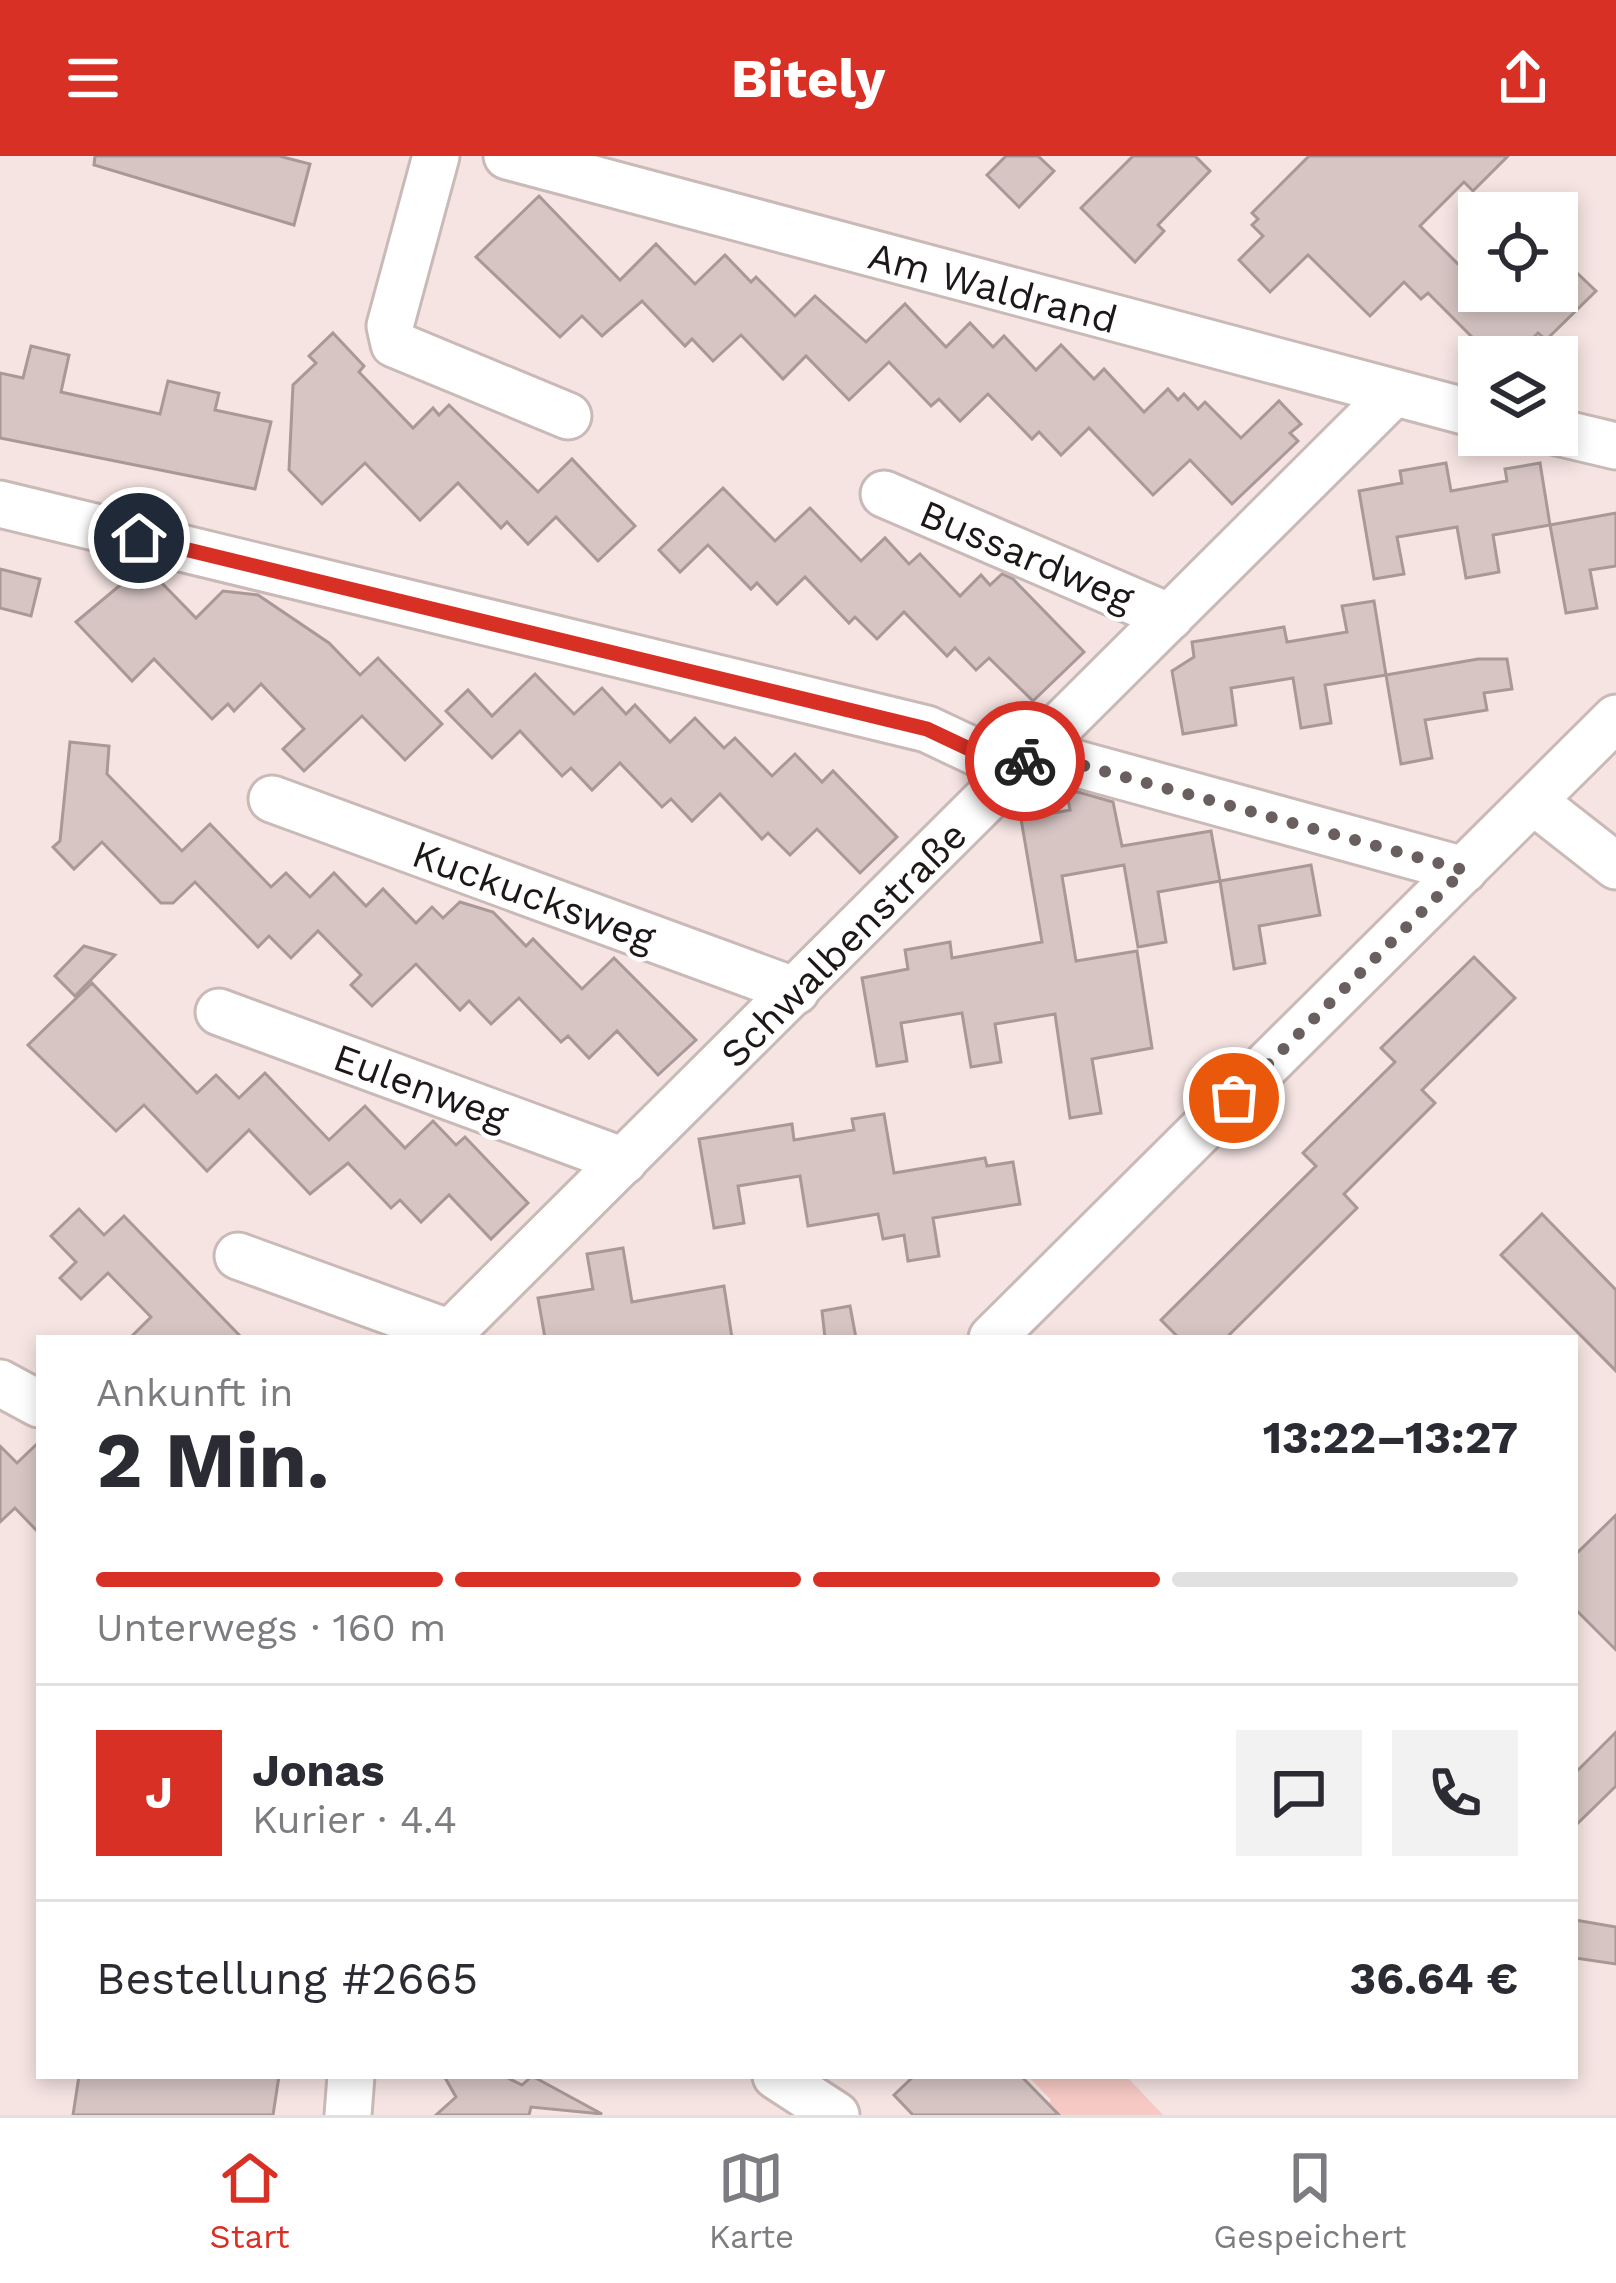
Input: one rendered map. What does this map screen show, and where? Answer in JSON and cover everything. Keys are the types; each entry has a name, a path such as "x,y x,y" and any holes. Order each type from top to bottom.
{"street":[{"path":"436,156 390,326 394,344 568,416"},
{"name":"Am Waldrand","path":"507,156 1458,410"},
{"name":"Schwalbenstraße","path":"448,1335 1392,395"},
{"path":"1578,438 1616,446"},
{"name":"Bussardweg","path":"884,494 1170,616"},
{"path":"0,504 927,729 1025,761 1464,870"},
{"path":"995,1335 1616,718"},
{"name":"Kuckucksweg","path":"272,799 796,991"},
{"path":"1533,801 1616,866"},
{"name":"Eulenweg","path":"219,1012 624,1161"},
{"path":"238,1256 444,1335"},
{"path":"0,1383 36,1402"},
{"path":"348,2115 352,2079"},
{"path":"781,2079 836,2115"}],"shaded area":[{"path":"1031,2079 1129,2079 1163,2115 1036,2115 1051,2100"}],"building":[{"path":"95,156 279,156 310,164 294,225 94,165"},
{"path":"1006,156 1038,156 1054,171 1019,207 987,175"},
{"path":"1133,156 1195,156 1210,171 1158,225 1164,231 1135,262 1081,208"},
{"path":"1309,156 1508,156 1473,191 1464,182 1420,226 1458,264 1458,312 1575,312 1550,336 1471,336 1428,293 1421,299 1404,282 1370,316 1308,255 1270,292 1239,260 1263,236 1252,225 1258,219 1252,213"},
{"path":"539,196 620,280 656,244 695,284 725,255 751,282 756,277 795,316 815,296 866,342 905,304 946,347 970,323 993,347 1004,336 1036,370 1061,345 1094,379 1104,369 1144,412 1168,389 1178,400 1184,394 1198,409 1205,402 1241,438 1279,401 1301,424 1290,433 1298,441 1232,504 1190,460 1153,495 1089,428 1061,455 1039,432 1032,439 988,394 960,421 939,399 931,406 889,362 849,400 806,356 783,379 741,335 713,361 692,339 685,346 642,301 602,336 582,316 560,337 476,257"},
{"path":"1578,274 1596,291 1578,309"},
{"path":"333,333 364,366 359,372 413,428 433,408 439,415 449,405 538,492 572,459 635,526 598,561 556,517 528,544 507,522 501,528 458,483 420,520 365,463 322,504 289,470 293,385 316,363 309,356"},
{"path":"31,346 69,355 61,392 160,414 168,381 219,393 215,410 271,422 255,489 0,438 0,373 23,378"},
{"path":"1446,463 1451,491 1507,481 1505,469 1540,463 1550,525 1493,535 1499,572 1466,578 1457,527 1397,537 1404,574 1374,579 1359,491 1402,483 1400,471"},
{"path":"723,488 775,541 810,508 861,561 885,538 909,564 920,554 960,596 981,575 990,585 1002,574 1013,579 1084,652 1033,701 989,658 976,670 955,648 947,656 904,612 877,639 855,617 849,623 805,577 777,604 757,583 751,589 708,545 680,572 659,550"},
{"path":"1616,513 1616,566 1590,570 1597,608 1566,613 1550,525"},
{"path":"0,569 40,579 31,616 0,608"},
{"path":"131,576 142,588 155,576 196,618 223,591 258,595 329,643 360,675 378,658 442,724 405,760 362,716 304,771 283,749 304,729 261,684 234,711 228,704 212,719 154,659 132,681 76,622"},
{"path":"1374,601 1386,675 1325,685 1331,723 1301,728 1293,678 1231,688 1236,725 1183,734 1172,671 1194,657 1192,642 1284,627 1287,642 1347,632 1342,606"},
{"path":"1478,659 1507,659 1512,689 1484,693 1487,710 1425,720 1432,758 1401,764 1386,675"},
{"path":"535,674 574,714 602,688 626,714 635,705 670,742 695,718 724,748 735,738 772,776 795,754 822,782 833,771 897,837 860,873 817,829 790,855 768,833 762,839 720,794 692,821 671,799 662,807 620,763 592,790 571,768 562,776 520,731 492,758 446,711 468,690 492,716"},
{"path":"70,742 109,746 107,774 182,851 210,824 271,887 286,873 310,897 334,873 366,906 383,889 416,923 432,907 443,918 460,902 493,912 526,946 533,939 582,989 614,958 696,1040 658,1075 617,1031 589,1058 568,1036 561,1042 519,998 491,1024 469,1001 460,1010 416,964 372,1006 351,985 361,975 318,931 291,958 269,936 258,947 195,882 173,903 161,903 102,842 74,869 53,847 60,841"},
{"path":"1078,792 1113,802 1122,846 1211,831 1220,881 1158,892 1166,942 1138,947 1124,865 1062,876 1076,961 1137,951 1152,1048 1092,1059 1101,1113 1070,1118 1055,1014 995,1024 1001,1062 971,1067 962,1013 901,1023 907,1061 877,1066 862,978 908,969 905,950 950,942 952,958 1042,942 1021,819 1070,810 1067,794"},
{"path":"1311,865 1320,915 1259,926 1265,963 1234,969 1220,881"},
{"path":"84,946 115,955 75,996 55,976"},
{"path":"1474,957 1515,998 1422,1090 1435,1103 1344,1194 1357,1208 1229,1335 1176,1335 1161,1320 1316,1166 1303,1153 1395,1062 1381,1048"},
{"path":"92,983 197,1093 216,1075 239,1098 265,1073 329,1140 365,1106 405,1148 433,1121 456,1145 465,1137 528,1203 491,1239 449,1195 421,1222 400,1200 391,1208 348,1163 310,1194 249,1130 207,1171 144,1105 116,1131 28,1045"},
{"path":"884,1114 894,1173 985,1158 987,1166 1013,1162 1020,1204 933,1218 939,1256 908,1261 904,1235 883,1239 878,1214 808,1226 800,1176 738,1186 744,1223 714,1228 699,1139 792,1124 794,1140 854,1130 852,1119"},
{"path":"79,1209 104,1235 124,1216 239,1335 133,1335 151,1317 108,1273 81,1299 60,1278 76,1262 51,1236"},
{"path":"1542,1214 1616,1290 1616,1371 1501,1255"},
{"path":"623,1248 632,1302 724,1286 732,1335 544,1335 538,1298 593,1289 587,1254"},
{"path":"850,1306 855,1335 825,1335 822,1311"},
{"path":"36,1445 36,1530 15,1508 0,1522 0,1446 17,1463"},
{"path":"1616,1515 1616,1650 1578,1612 1578,1552"},
{"path":"1616,1732 1616,1786 1578,1823 1578,1770"},
{"path":"1578,1921 1616,1927 1616,1964 1578,1958"},
{"path":"79,2079 279,2079 273,2115 73,2115"},
{"path":"446,2079 510,2079 522,2085 538,2079 602,2114 531,2107 529,2115 436,2115 456,2097"},
{"path":"911,2079 1024,2079 1059,2115 913,2115 894,2095"}],"way so far":[{"path":"1025,761 1034,752 1464,870 1234,1098"}],"route":[{"path":"139,538 927,729 1016,771 1025,761"}]}
